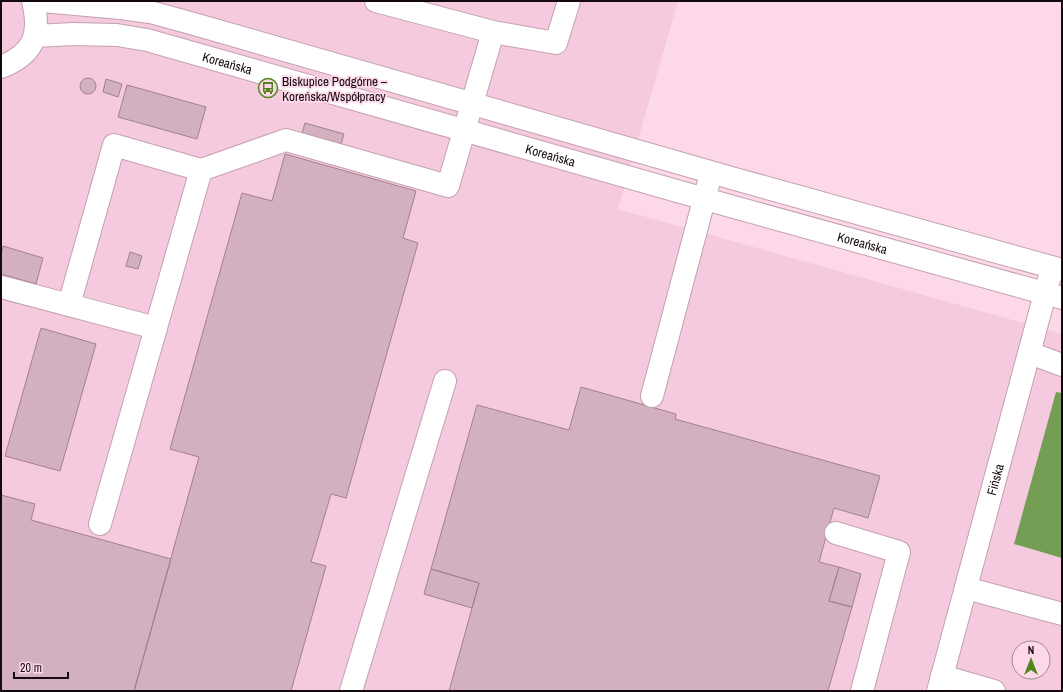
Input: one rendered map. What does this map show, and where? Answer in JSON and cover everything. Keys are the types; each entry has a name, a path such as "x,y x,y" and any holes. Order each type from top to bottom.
{"street":[{"path":"1,68 19,59 30,48 35,36 36,21 33,1"},
{"name":"Koreańska","path":"42,1 121,8 157,14 1057,269"},
{"path":"376,1 493,32 556,43 568,1"},
{"path":"69,305 114,145 201,170 286,140 448,186 493,32"},
{"name":"Koreańska","path":"35,36 74,34 117,35 147,40 464,129 705,199 1054,296"},
{"path":"100,524 201,170"},
{"path":"652,396 711,172"},
{"name":"Fińska","path":"940,683 1030,353 1054,296 1057,269"},
{"path":"1,287 156,328"},
{"path":"1030,353 1062,365"},
{"path":"351,691 446,381"},
{"path":"836,533 899,552 862,691"},
{"path":"966,588 1062,614"},
{"path":"940,683 994,691"}],"shaded area":[{"path":"1,1 678,1 618,209 1062,334 1062,691 1,691"},
{"path":"1056,392 1062,393 1062,558 1014,544"}],"building":[{"path":"88,78 94,80 96,86 94,92 88,94 82,92 80,86 82,80"},
{"path":"106,79 122,84 118,97 103,92"},
{"path":"127,85 206,107 197,139 118,117"},
{"path":"305,123 344,134 341,144 302,133"},
{"path":"285,154 416,191 403,238 418,243 346,498 331,494 311,562 326,566 291,691 134,691 199,457 170,449 242,193 272,201"},
{"path":"3,246 43,258 36,284 1,274 1,255"},
{"path":"130,252 142,256 138,269 126,266"},
{"path":"41,328 96,344 60,471 5,456"},
{"path":"581,387 676,414 675,419 880,476 868,518 834,508 819,562 839,567 829,601 852,607 828,691 449,691 479,583 431,569 477,405 569,430"},
{"path":"1,495 35,504 31,520 171,559 134,691 1,691"},
{"path":"839,567 861,574 852,607 829,601"},
{"path":"431,569 479,583 472,608 424,594"}],"place":[{"name":"Biskupice Podgórne – Koreńska/Współpracy","path":"268,88"}]}
